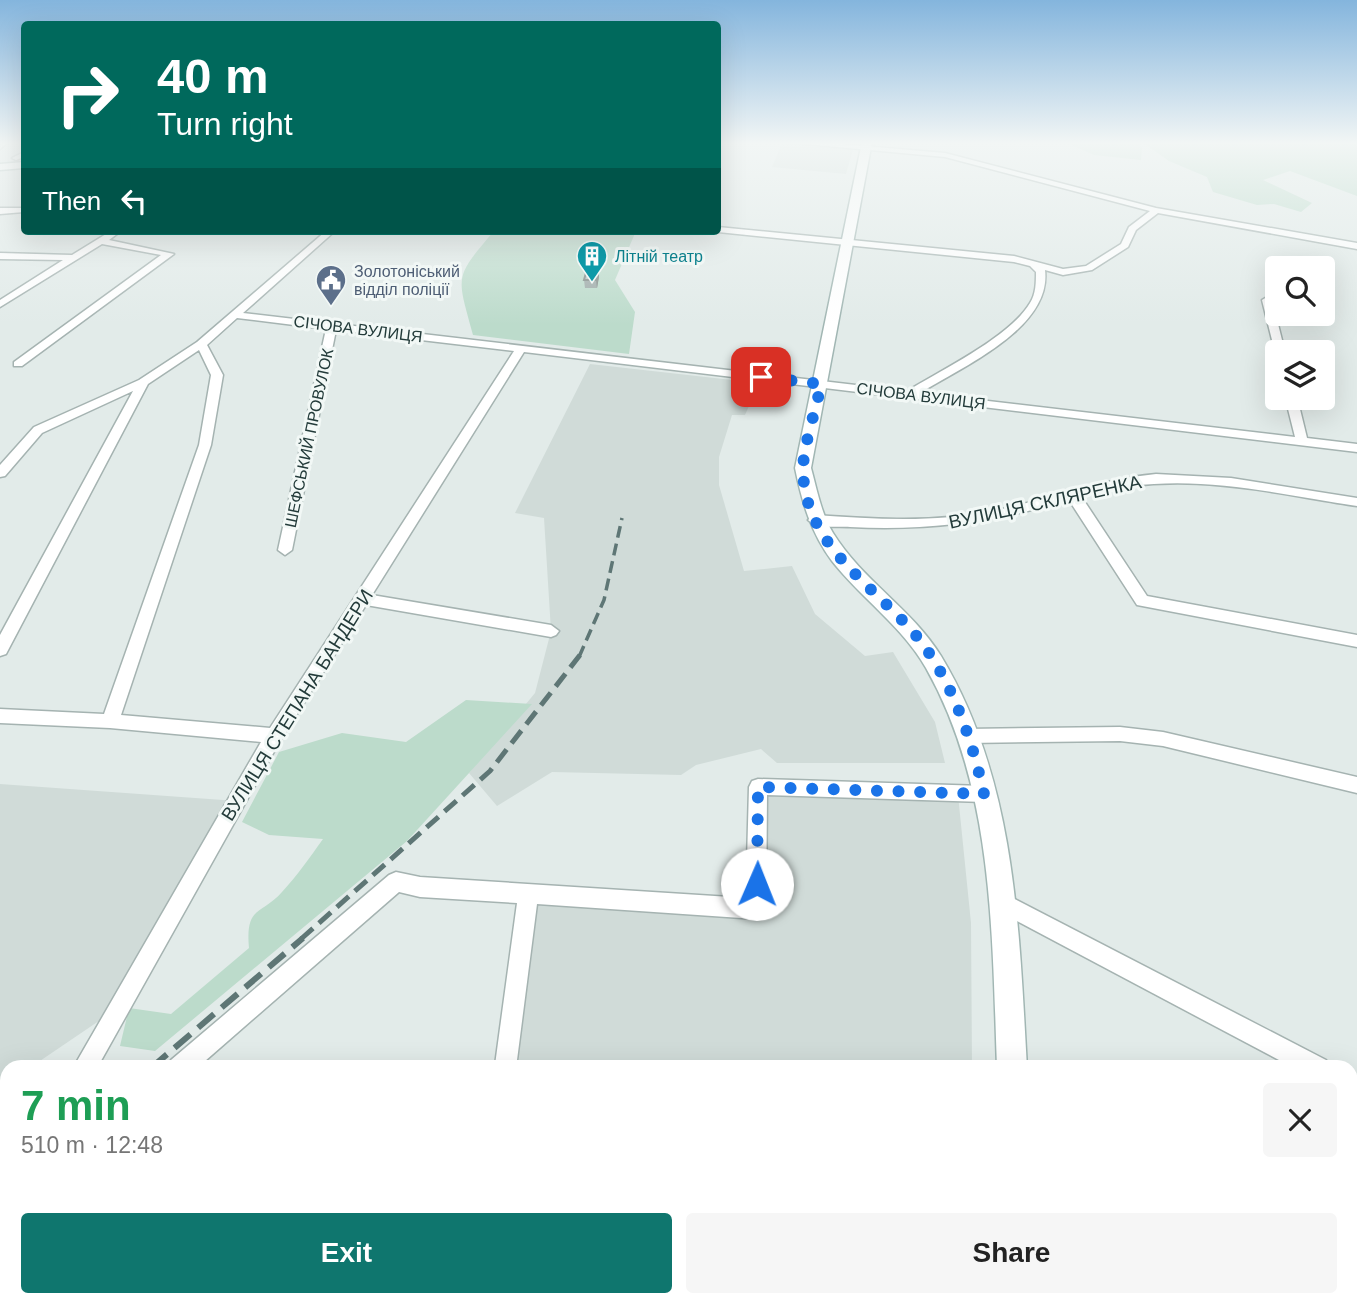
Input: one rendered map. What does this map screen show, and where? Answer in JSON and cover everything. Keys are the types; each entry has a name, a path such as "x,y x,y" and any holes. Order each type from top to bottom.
{"street":[{"path":"855,203 803,468 807,497 815,520 847,568 914,633 934,661 957,707 984,794 1003,903 1012,1060"},
{"path":"1129,203 1357,246"},
{"path":"0,211 21,210"},
{"path":"721,229 848,240 1014,259 1034,265 1078,271 1114,254 1125,245 1132,229 1156,210"},
{"path":"0,304 110,235"},
{"path":"0,473 38,430 143,382 201,344 326,235"},
{"path":"18,364 169,254 100,241"},
{"path":"0,256 74,258"},
{"path":"909,395 984,348 1033,307 1040,289 1041,271 1034,265"},
{"name":"СІЧОВА ВУЛИЦЯ","path":"235,315 1357,448"},
{"name":"ШЕФСЬКИЙ ПРОВУЛОК","path":"285,550 332,326"},
{"path":"110,721 205,445 217,375 201,344"},
{"name":"ВУЛИЦЯ СТЕПАНА БАНДЕРИ","path":"89,1060 274,736 521,349"},
{"path":"0,650 143,382"},
{"path":"1294,410 1302,442"},
{"name":"ВУЛИЦЯ СКЛЯРЕНКА","path":"815,520 895,526 939,524 992,516 1117,483 1157,478 1209,481 1357,502"},
{"path":"1073,495 1142,601 1357,641"},
{"path":"362,599 551,631"},
{"path":"0,716 110,721 274,736"},
{"path":"967,736 1120,734 1152,738 1357,785"},
{"path":"188,1060 396,882 420,887 756,909 758,787 984,794"},
{"path":"507,1060 528,895"},
{"path":"1003,903 1303,1060"}],"shaded area":[{"path":"590,364 759,383 745,415 732,415 719,457 719,485 744,571 792,566 815,614 865,656 893,652 935,722 945,763 777,763 761,749 696,765 681,775 552,772 497,806 469,773 535,693 551,631 544,518 515,513"},
{"path":"0,784 237,801 118,1008 41,1060 0,1060"},
{"path":"758,787 958,795 971,923 972,1060 507,1060 528,895 756,909"}],"green space":[{"path":"1250,203 1312,203 1301,212 1274,204"},
{"path":"491,235 634,235 615,280 635,312 629,354 473,335 462,288 462,278 471,259"},
{"path":"466,700 532,704 407,841 155,1051 120,1046 129,1008 171,1014 249,948 248,934 252,917 288,886 323,839 269,835 242,822 279,752 342,733 406,742"}],"building":[{"path":"587,269 599,270 596,280 584,280"}],"railway":[{"path":"580,655 604,600 622,518"},
{"path":"301,939 490,771 580,655"},
{"path":"160,1060 303,938"}],"place":[{"name":"Літній театр","path":"592,283"},
{"name":"Золотоніський відділ поліції","path":"331,307"}],"route":[{"path":"757,884 758,787 984,794 957,707 934,661 914,633 847,568 815,520 807,497 803,468 821,384 761,377"}]}
